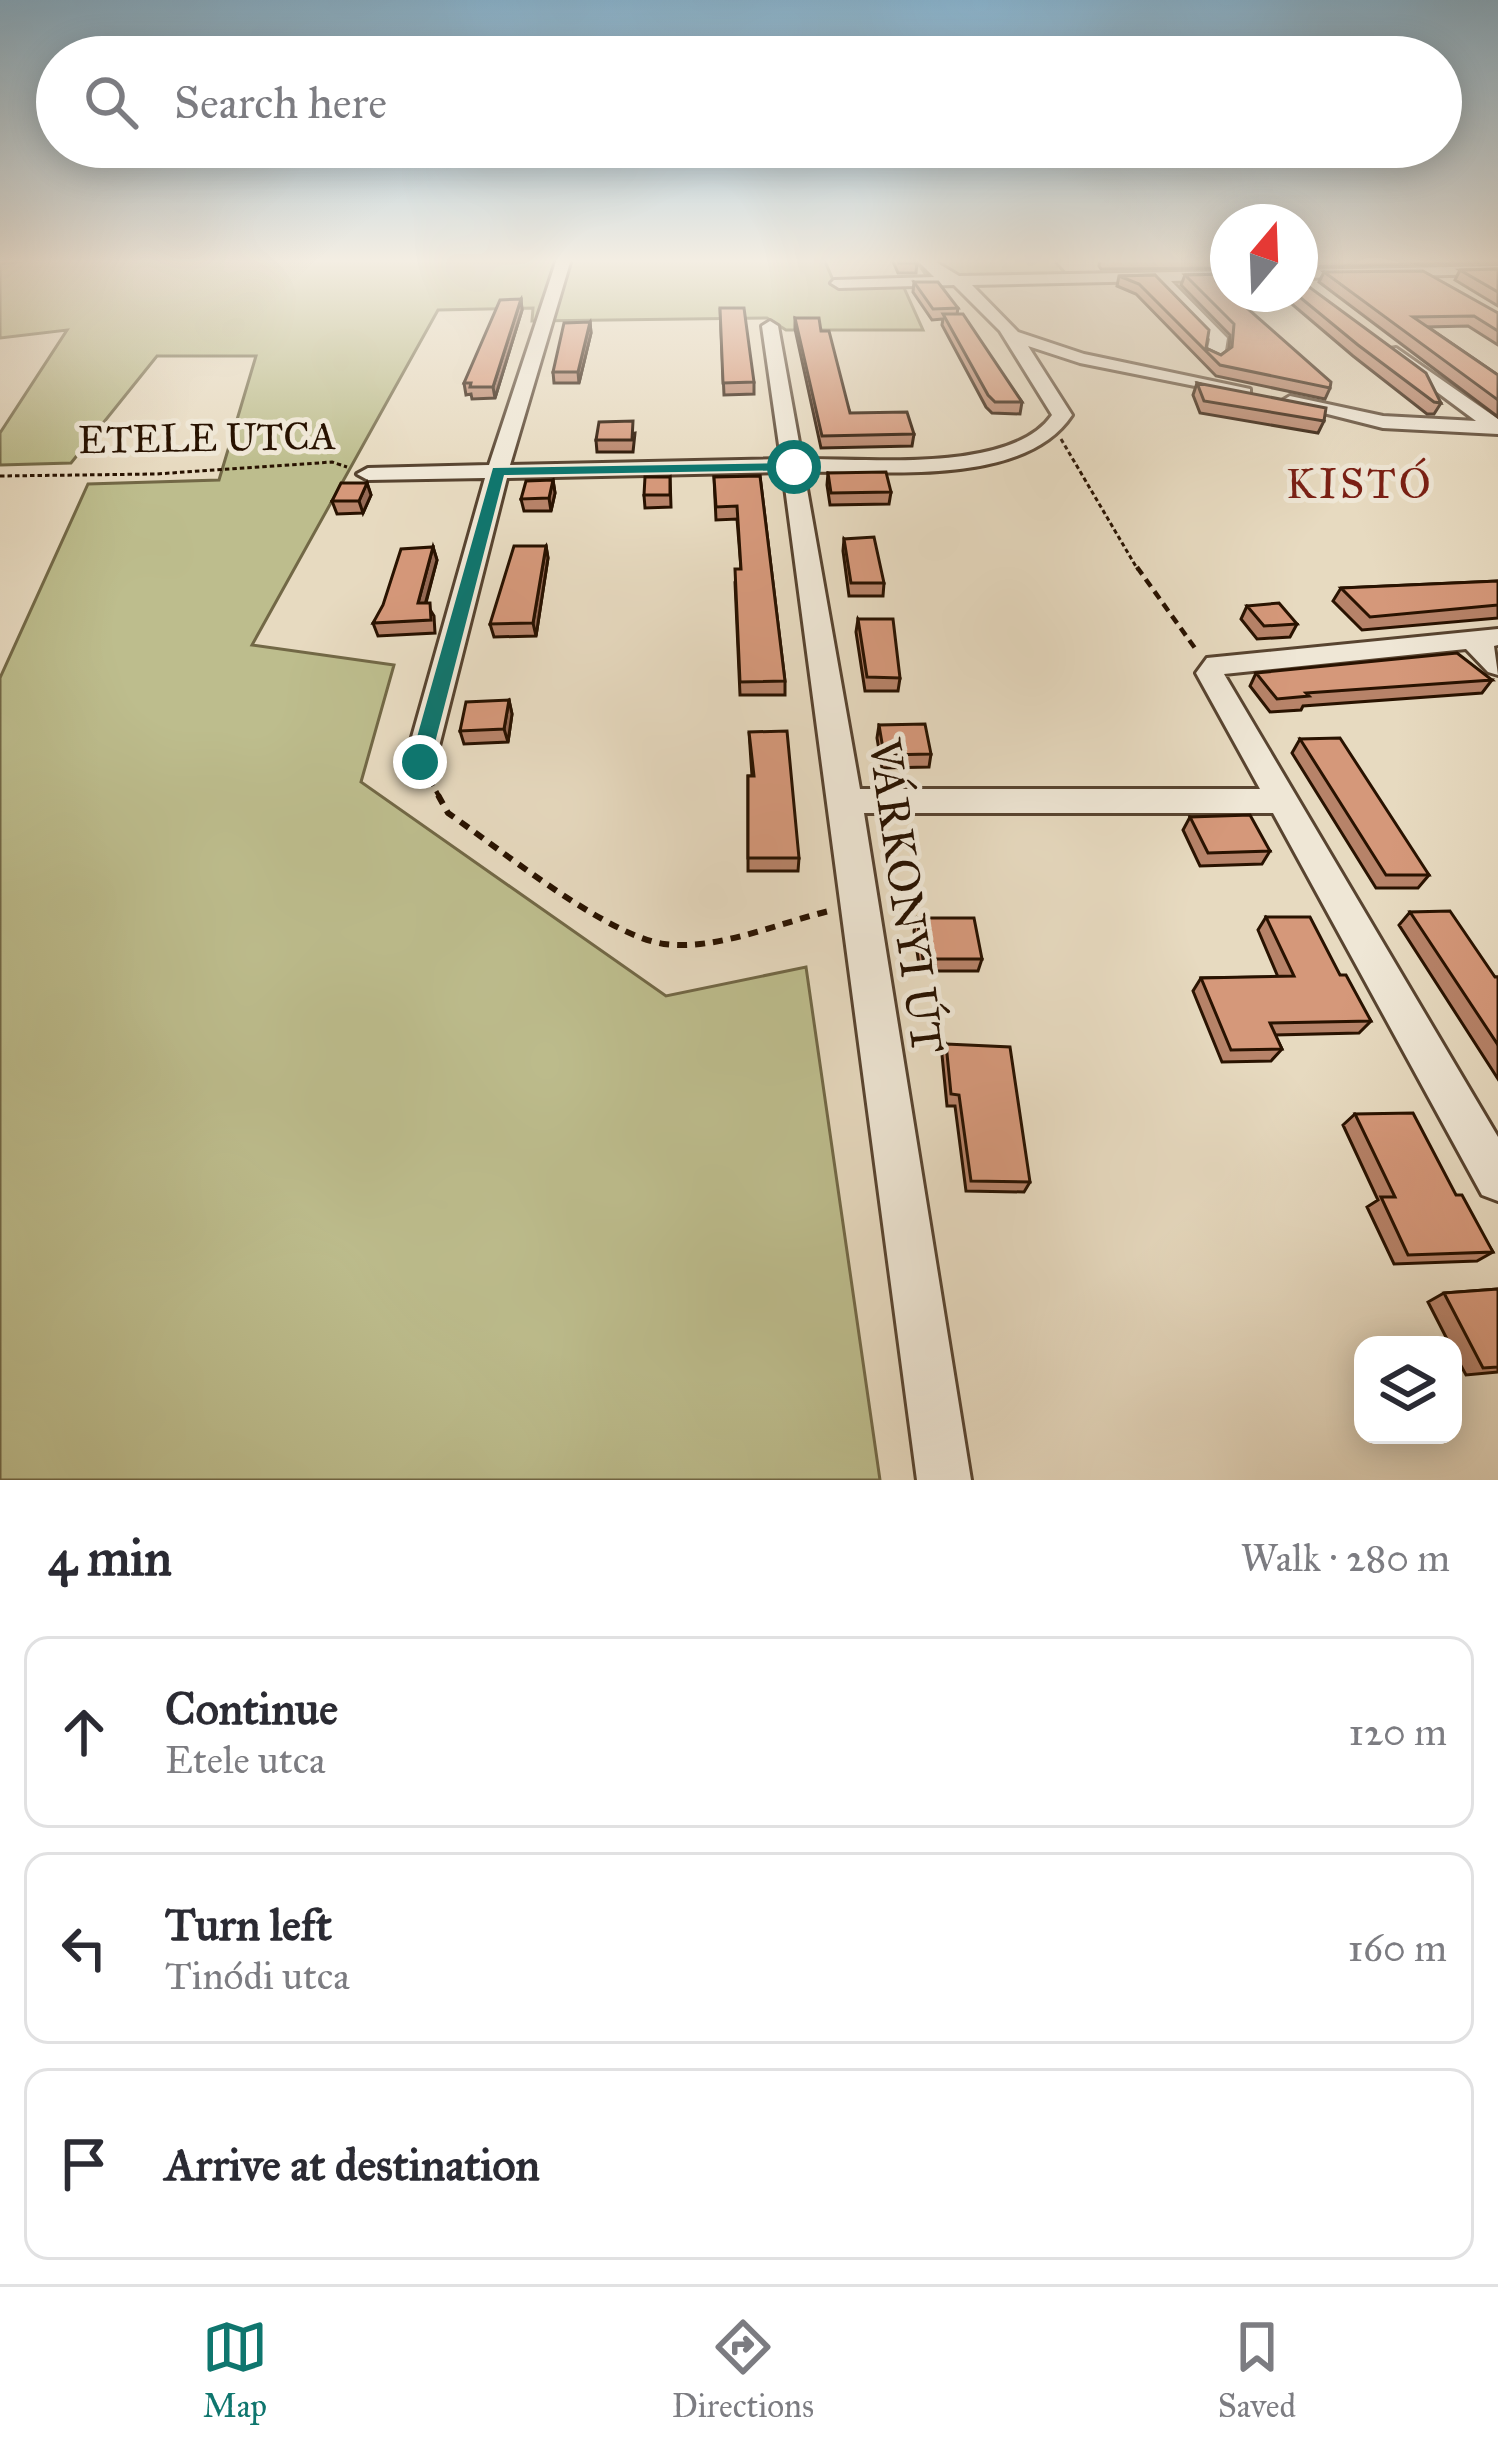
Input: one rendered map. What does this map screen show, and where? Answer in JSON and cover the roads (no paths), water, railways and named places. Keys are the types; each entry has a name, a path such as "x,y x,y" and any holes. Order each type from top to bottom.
{"street":[{"path":"420,762 498,471 542,328"},
{"name":"VÁRKONYI ÚT","path":"770,328 846,801 944,1480"},
{"path":"1008,328 1017,337 1061,352 1383,422 1498,428"},
{"path":"1209,328 1219,338 1215,357"},
{"path":"1372,335 1498,428"},
{"name":"ETELE UTCA","path":"368,474 794,467 961,462 998,456 1055,429 1062,415 1017,337"},
{"path":"1061,352 1065,360 1084,370 1322,418"},
{"path":"1498,666 1485,638 1212,664 1210,670 1498,1179"},
{"path":"846,801 1281,801"}],"district":[{"name":"KISTÓ","path":"1360,483"}]}
